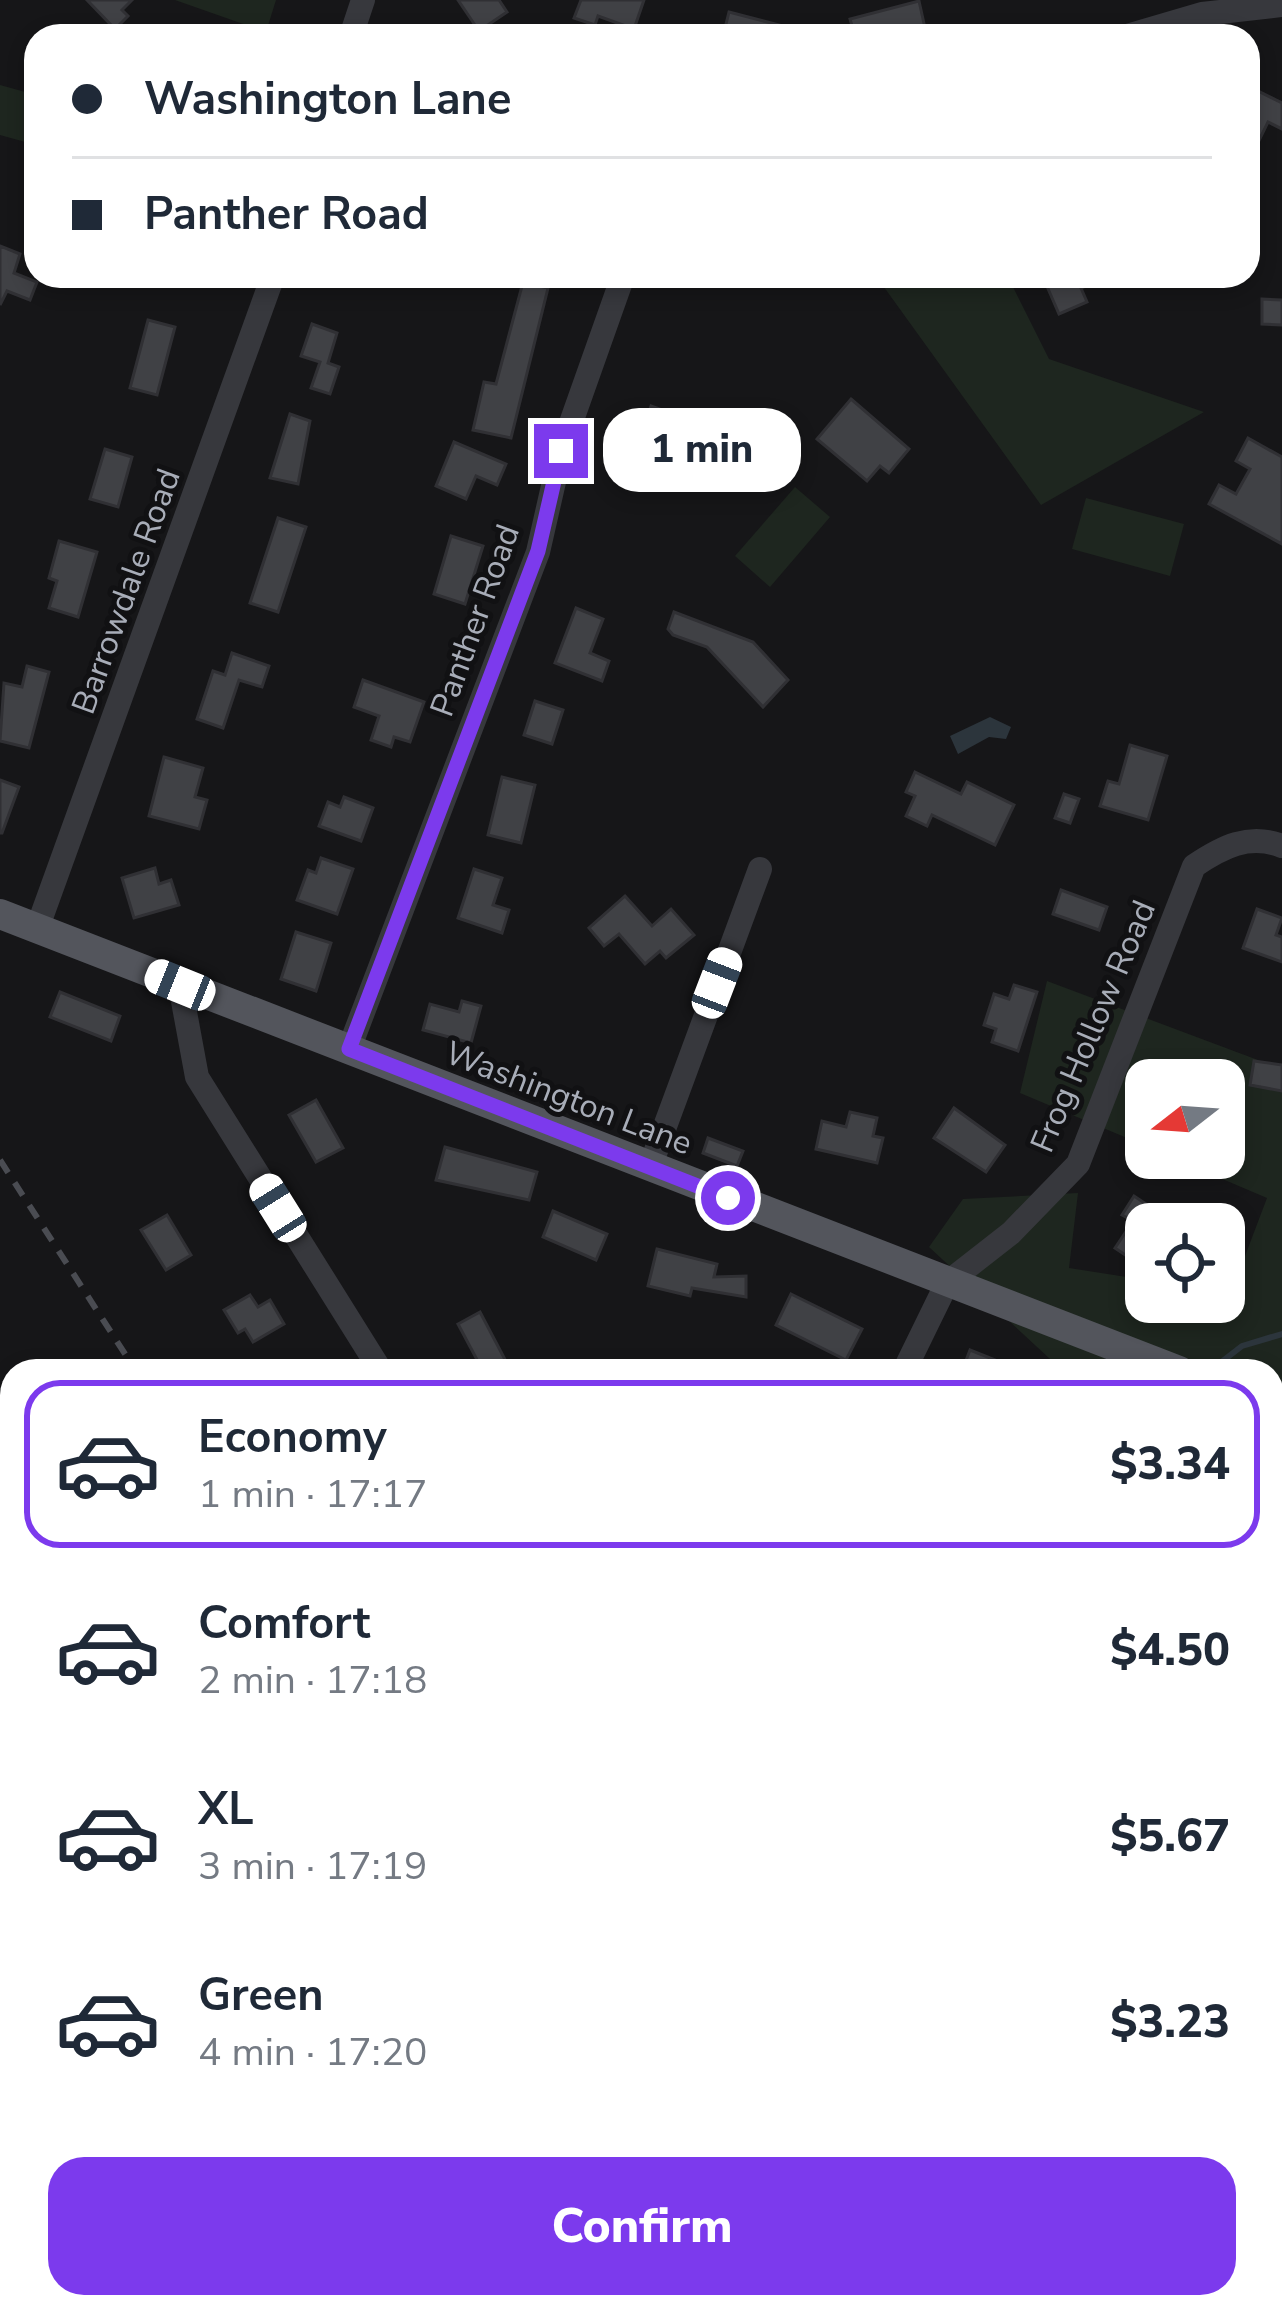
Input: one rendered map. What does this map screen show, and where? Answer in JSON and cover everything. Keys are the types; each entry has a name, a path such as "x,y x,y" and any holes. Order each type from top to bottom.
{"main road":[{"name":"Washington Lane","path":"0,914 1147,1359"}],"street":[{"path":"1168,24 1202,14 1282,5"},
{"name":"Barrowdale Road","path":"37,929 270,288"},
{"name":"Panther Road","path":"349,1049 538,551 561,451 619,288"},
{"name":"Frog Hollow Road","path":"910,1359 947,1283 1011,1233 1078,1164 1194,866 1220,848 1272,842"},
{"path":"650,1167 760,869"},
{"path":"180,985 197,1077 373,1359"}],"shaded area":[{"path":"175,0 276,0 268,24 243,24"},
{"path":"0,85 24,92 24,142 0,135"},
{"path":"885,288 1014,288 1049,359 1204,412 1041,505"},
{"path":"795,487 830,517 770,587 735,556"},
{"path":"1086,498 1184,524 1170,576 1072,549"},
{"path":"990,717 1011,727 1006,739 989,737 958,754 950,736"},
{"path":"1047,981 1282,1069 1282,1359 1050,1359 929,1247 963,1199 1078,1193 1069,1268 1125,1277 1125,1323 1245,1323 1245,1256 1267,1198 1222,1179 1245,1179 1245,1059 1125,1059 1125,1137 1020,1093"}],"building":[{"path":"87,0 132,0 122,10 128,16 120,24 110,24"},
{"path":"458,0 499,0 507,12 489,24 474,24"},
{"path":"581,0 644,0 636,24 598,16 595,24 574,18"},
{"path":"919,1 924,24 851,24 850,19"},
{"path":"729,12 775,24 726,24"},
{"path":"1260,92 1282,103 1282,129 1268,122 1260,138"},
{"path":"0,246 20,254 14,273 24,277 24,288 35,288 30,300 7,291 0,305"},
{"path":"521,288 548,288 511,438 473,430 484,382 496,384"},
{"path":"1048,288 1081,288 1087,302 1059,314"},
{"path":"1262,299 1282,300 1282,325 1262,324"},
{"path":"148,320 175,327 157,395 130,388"},
{"path":"312,324 337,333 328,363 339,367 330,394 311,388 320,362 301,356"},
{"path":"851,399 909,449 889,473 880,466 867,481 817,439"},
{"path":"651,406 687,419 663,489 627,477"},
{"path":"290,414 310,421 298,484 270,478"},
{"path":"1248,438 1282,457 1282,544 1209,504 1219,485 1236,494 1250,469 1236,461"},
{"path":"454,442 506,464 497,485 476,476 466,499 436,486"},
{"path":"105,449 132,457 118,507 90,499"},
{"path":"278,518 306,527 278,612 250,603"},
{"path":"451,536 483,546 465,604 434,594"},
{"path":"59,541 97,552 78,617 49,608 57,581 49,578"},
{"path":"576,608 603,619 590,653 609,661 602,681 555,663"},
{"path":"674,612 753,642 788,680 763,707 707,647 673,635 668,629"},
{"path":"232,653 269,666 262,687 239,680 223,728 197,719 213,671 225,675"},
{"path":"27,666 49,672 29,748 0,741 4,683 22,687"},
{"path":"363,680 424,702 410,742 394,737 391,747 371,740 379,716 354,707"},
{"path":"535,701 563,710 552,744 524,735"},
{"path":"1130,745 1167,756 1148,820 1100,806 1108,781 1119,784"},
{"path":"164,757 203,768 195,797 207,800 199,829 149,816"},
{"path":"915,772 961,794 967,782 1014,805 995,845 932,815 927,826 906,816 915,796 906,792"},
{"path":"502,777 535,785 521,843 488,835"},
{"path":"0,780 19,787 2,833 0,833"},
{"path":"1064,794 1079,799 1070,823 1055,818"},
{"path":"344,797 373,808 361,841 319,826 328,802 340,807"},
{"path":"321,858 353,869 337,914 297,900 308,870 316,873"},
{"path":"155,868 159,884 171,880 179,905 134,918 122,878"},
{"path":"474,869 502,878 493,905 509,910 502,933 458,918"},
{"path":"1061,890 1107,907 1099,930 1053,914"},
{"path":"625,896 652,926 671,909 694,935 666,958 660,951 645,964 619,934 604,946 589,928"},
{"path":"1257,909 1282,918 1276,935 1282,937 1282,962 1243,948"},
{"path":"296,932 331,943 316,991 281,979"},
{"path":"1014,985 1037,992 1018,1051 992,1042 996,1029 984,1025 994,994 1009,999"},
{"path":"60,992 120,1016 111,1041 50,1017"},
{"path":"462,1001 481,1006 471,1043 423,1030 430,1004 459,1012"},
{"path":"1254,1061 1282,1065 1282,1091 1250,1085"},
{"path":"316,1100 343,1148 316,1162 289,1115"},
{"path":"954,1108 1005,1145 986,1172 934,1138"},
{"path":"850,1112 877,1118 873,1136 883,1138 877,1163 816,1149 822,1121 846,1127"},
{"path":"708,1138 743,1151 737,1166 703,1153"},
{"path":"445,1147 537,1172 529,1200 436,1180"},
{"path":"553,1211 607,1234 596,1260 543,1237"},
{"path":"167,1215 191,1255 166,1270 141,1230"},
{"path":"1125,1233 1125,1255 1115,1248"},
{"path":"657,1249 717,1264 714,1277 746,1276 746,1297 692,1288 690,1296 648,1286"},
{"path":"791,1294 862,1329 844,1359 776,1325"},
{"path":"250,1295 258,1307 270,1300 284,1324 253,1342 245,1329 238,1333 224,1310"},
{"path":"480,1312 505,1359 477,1359 458,1324"},
{"path":"970,1350 992,1359 967,1359"}],"waterway":[{"path":"1225,1359 1242,1346 1282,1334"}],"railway":[{"path":"0,1160 128,1359"}],"route":[{"path":"561,451 538,551 349,1049 728,1198"}]}
